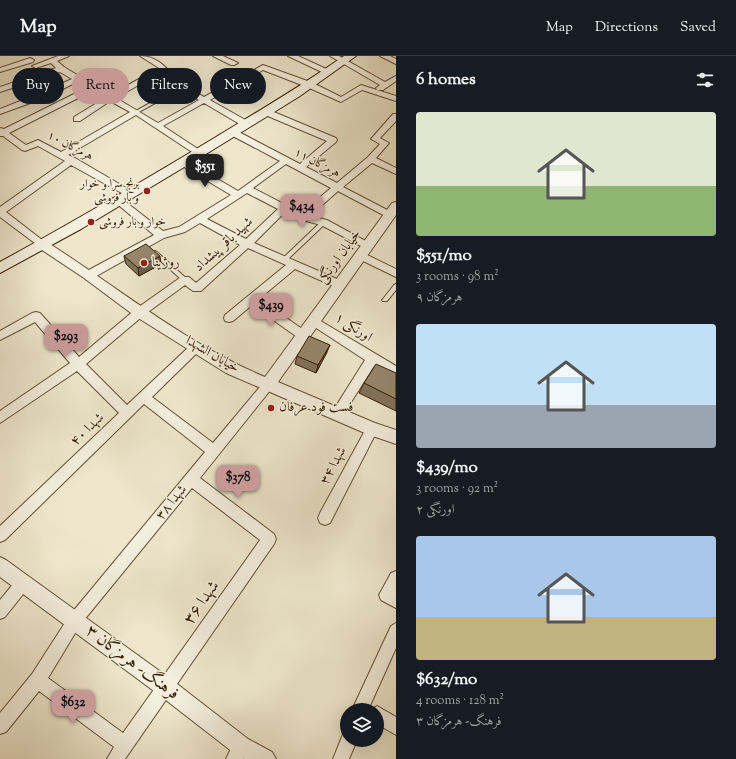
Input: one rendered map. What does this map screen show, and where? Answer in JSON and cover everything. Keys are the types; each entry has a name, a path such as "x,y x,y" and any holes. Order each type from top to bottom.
{"main road":[{"path":"0,268 43,245 125,197 266,112 329,72 343,58"}],"street":[{"path":"0,70 31,61 52,60 65,56"},
{"path":"217,56 234,63"},
{"path":"292,56 329,72"},
{"path":"384,56 396,62"},
{"path":"150,57 164,68"},
{"path":"343,58 386,85"},
{"path":"52,60 60,68"},
{"path":"158,126 203,99 263,67 310,85 341,100 361,87 396,99"},
{"path":"373,92 396,78"},
{"path":"0,112 41,96 72,81"},
{"path":"0,90 12,86"},
{"path":"1,132 72,98"},
{"path":"203,99 246,124"},
{"path":"77,119 101,104"},
{"path":"121,104 158,126 163,131 198,153"},
{"path":"62,155 136,112"},
{"path":"266,112 333,140 300,168"},
{"path":"396,116 375,139 396,147"},
{"name":"هرمزگان ۱۰","path":"1,132 25,148 38,143 116,184 125,197 161,235"},
{"name":"هرمزگان ۱۱","path":"232,132 338,187 393,210"},
{"path":"302,217 371,159 385,143"},
{"path":"371,159 396,171"},
{"path":"43,245 0,212 72,160"},
{"path":"89,274 161,235 182,230 247,189 286,160"},
{"path":"182,162 238,195"},
{"path":"247,189 302,217 324,222 396,273"},
{"name":"شهید باقر پیشداد","path":"0,418 78,364 140,312 185,280 197,288 247,244 284,208"},
{"name":"خیابان اورنگی","path":"268,385 393,210"},
{"path":"200,219 247,244 340,285"},
{"name":"خیابان الشهدا","path":"43,245 89,274 140,312 231,369 372,429 396,437"},
{"path":"229,318 294,264"},
{"path":"252,299 304,336"},
{"path":"0,336 36,316 78,364 127,413"},
{"name":"اورنگی ۱","path":"314,321 396,372"},
{"name":"شهدا ۴۰","path":"0,535 196,347"},
{"path":"337,414 372,358"},
{"name":"شهدا ۳۸","path":"0,726 38,680 75,620 268,385"},
{"path":"144,397 214,451"},
{"name":"شهدا ۳۴","path":"325,518 372,429"},
{"name":"شهدا ۳۶","path":"115,759 269,539 191,479"},
{"name":"فرهنگ- هرمزگان ۳","path":"0,566 165,688 237,753 265,759"},
{"path":"396,578 386,595 396,601"},
{"path":"0,612 23,583"},
{"path":"366,703 396,632"},
{"path":"38,680 124,745"},
{"path":"384,719 396,727"},
{"path":"341,759 346,747"}],"lane":[{"path":"136,112 151,104"},
{"path":"284,260 324,222"},
{"path":"144,245 185,280"},
{"path":"385,300 396,286"}],"building":[{"path":"146,244 160,256 138,268 124,256"},
{"path":"309,336 330,345 318,365 297,356"},
{"path":"376,364 396,373 396,399 364,383"}],"place":[{"name":"برنج سرا و خوار و بار فروشی","path":"147,191"},
{"name":"خوار و بار فروشی","path":"91,222"},
{"name":"روژینا","path":"144,263"},
{"name":"فست فود عرفان","path":"271,408"}]}
